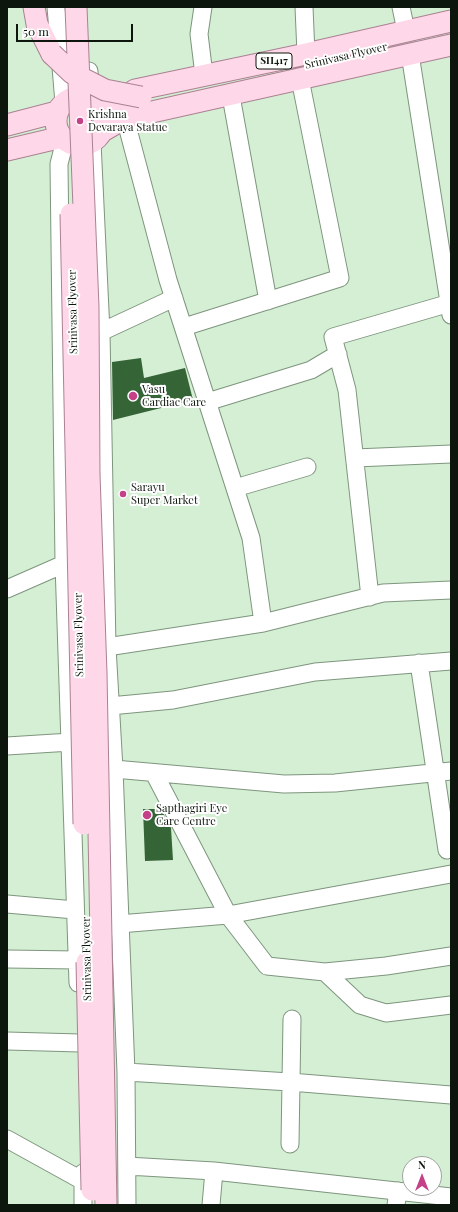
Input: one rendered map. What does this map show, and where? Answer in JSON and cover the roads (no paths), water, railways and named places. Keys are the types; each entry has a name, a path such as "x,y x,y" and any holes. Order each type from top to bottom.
{"main road":[{"name":"Srinivasa Flyover","path":"34,7 37,24 52,54 72,73 105,90 141,97 197,89 451,32"},
{"name":"Srinivasa Flyover","path":"62,7 70,166 74,429 92,1205"},
{"name":"Srinivasa Flyover","path":"76,7 88,307 90,474 96,673 106,1205"},
{"name":"SH417","path":"96,122 135,90 306,54 451,21"},
{"name":"SH417","path":"96,122 125,118 231,96 451,45"},
{"path":"7,125 61,108 74,98 96,122 78,145 63,139 7,150"},
{"path":"61,108 55,121 63,139"}],"street":[{"path":"56,7 61,108"},
{"path":"84,7 96,122 108,647 126,1072 126,1166 128,1205"},
{"path":"204,7 199,34 204,75"},
{"path":"304,7 306,54"},
{"path":"401,7 406,31"},
{"path":"370,597 347,390 333,337 450,309 446,250 410,54"},
{"path":"184,327 340,278 300,79"},
{"path":"231,96 268,301"},
{"path":"125,118 174,298 251,538 263,623"},
{"path":"63,139 59,164 64,564 80,1043 83,1205"},
{"path":"101,332 174,298"},
{"path":"207,402 311,370 338,354"},
{"path":"355,458 451,454"},
{"path":"235,488 307,467"},
{"path":"7,590 64,564"},
{"path":"108,647 263,623 384,593 451,590"},
{"path":"110,706 173,700 315,672 451,661"},
{"path":"419,663 443,772 447,850"},
{"path":"7,746 71,742"},
{"path":"114,769 284,784 335,783 443,772"},
{"path":"154,773 228,915 267,966 325,972 386,966 451,956"},
{"path":"119,924 228,915 451,874"},
{"path":"7,904 75,910"},
{"path":"7,959 77,960"},
{"path":"325,972 360,1005 386,1013 451,1005"},
{"path":"290,1144 292,1019"},
{"path":"7,1041 80,1043"},
{"path":"126,1072 290,1082 451,1095"},
{"path":"7,1139 83,1181"},
{"path":"126,1166 214,1171 397,1198 451,1196"},
{"path":"211,1205 214,1171"}],"place":[{"name":"Krishna Devaraya Statue","path":"80,121"},
{"name":"Vasu Cardiac Care","path":"133,396"},
{"name":"Sarayu Super Market","path":"123,494"},
{"name":"Sapthagiri Eye Care Centre","path":"147,815"}]}
